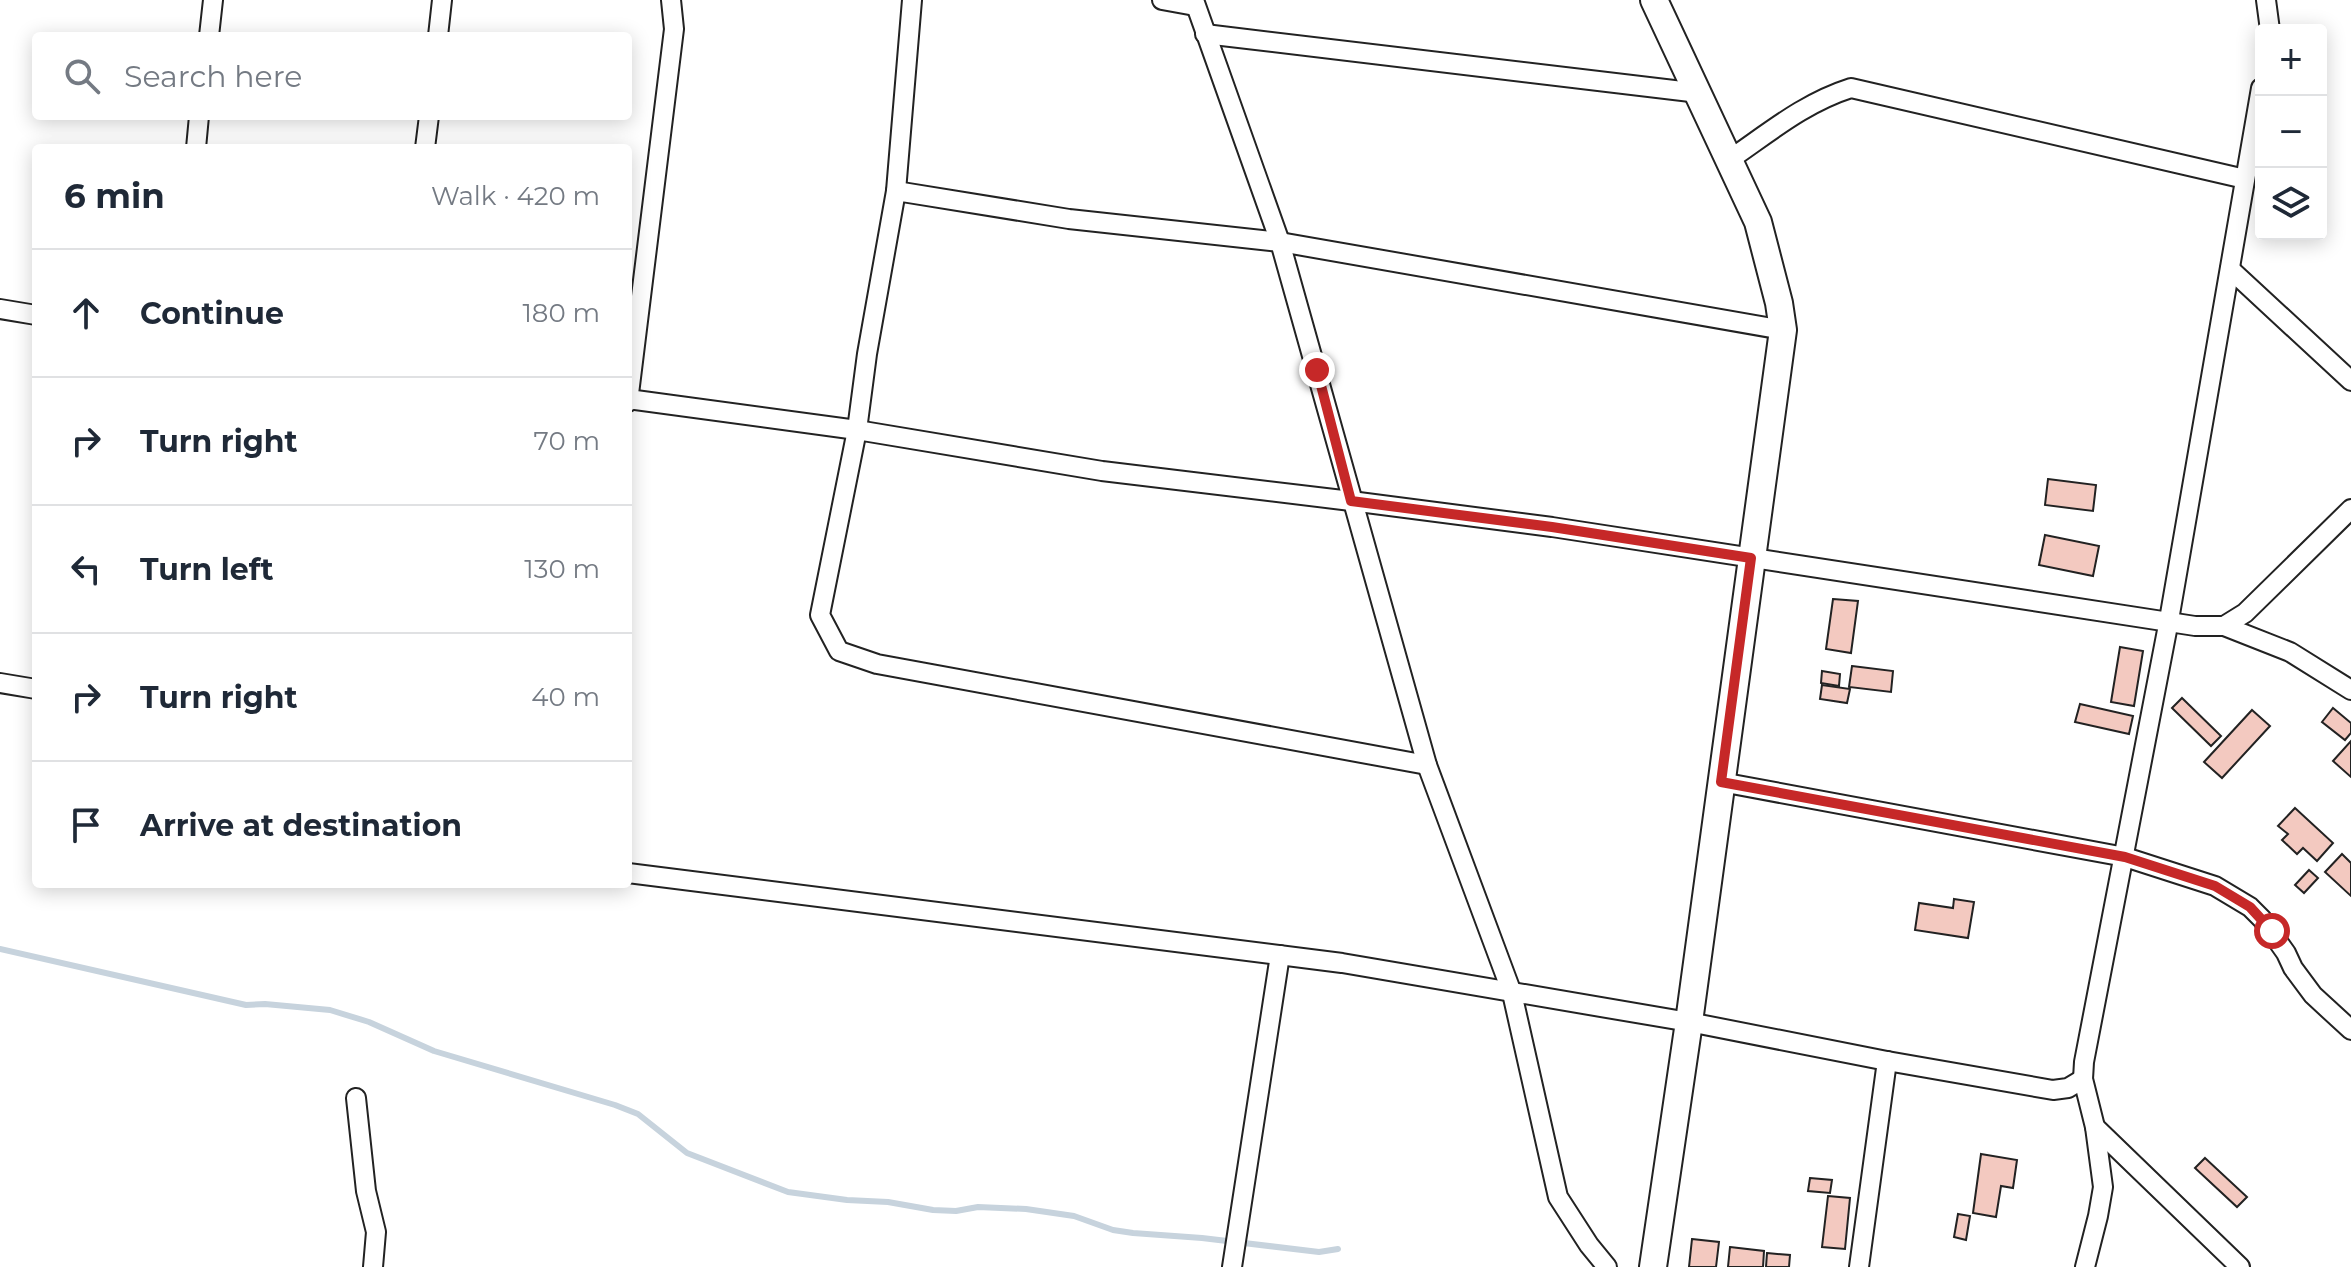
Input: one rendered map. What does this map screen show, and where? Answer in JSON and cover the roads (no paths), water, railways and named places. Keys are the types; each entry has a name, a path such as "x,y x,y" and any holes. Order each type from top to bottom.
{"main road":[{"path":"1653,1267 1783,330 1758,222 1654,0"}],"street":[{"path":"209,32 213,0"},
{"path":"438,32 442,0"},
{"path":"632,368 674,29 671,0"},
{"path":"912,0 896,191 857,430 820,615 839,651 877,664 1427,765"},
{"path":"1162,0 1194,3 1280,242 1427,765 1512,993 1558,1197 1607,1267"},
{"path":"2266,0 2269,24"},
{"path":"1205,34 1699,93"},
{"path":"1729,160 1804,107 1851,88 2245,179"},
{"path":"2085,1267 2103,1187 2095,1127 2083,1079 2084,1062 2169,620 2260,96"},
{"path":"196,144 199,120"},
{"path":"426,144 428,120"},
{"path":"896,191 1069,219 1280,242 1783,330"},
{"path":"2230,269 2351,381"},
{"path":"0,309 32,314"},
{"path":"632,401 857,430 1102,471 1552,527 2195,626 2224,626 2290,652 2351,690"},
{"path":"2224,626 2245,613 2351,509"},
{"path":"0,683 32,688"},
{"path":"1721,782 2125,857 2215,886 2250,907 2272,931 2313,995 2351,1030"},
{"path":"632,874 1342,963 1689,1022 2053,1090 2068,1088 2083,1079"},
{"path":"1232,1267 1280,955"},
{"path":"1859,1267 1887,1061"},
{"path":"356,1098 366,1191 376,1232 373,1267"},
{"path":"2095,1127 2240,1267"}],"waterway":[{"path":"0,949 246,1005 330,1010 369,1022 434,1051 638,1114 687,1153 788,1192 933,1210 956,1211 978,1207 1026,1209 1074,1216 1113,1230 1133,1233 1319,1252 1338,1249"}]}
